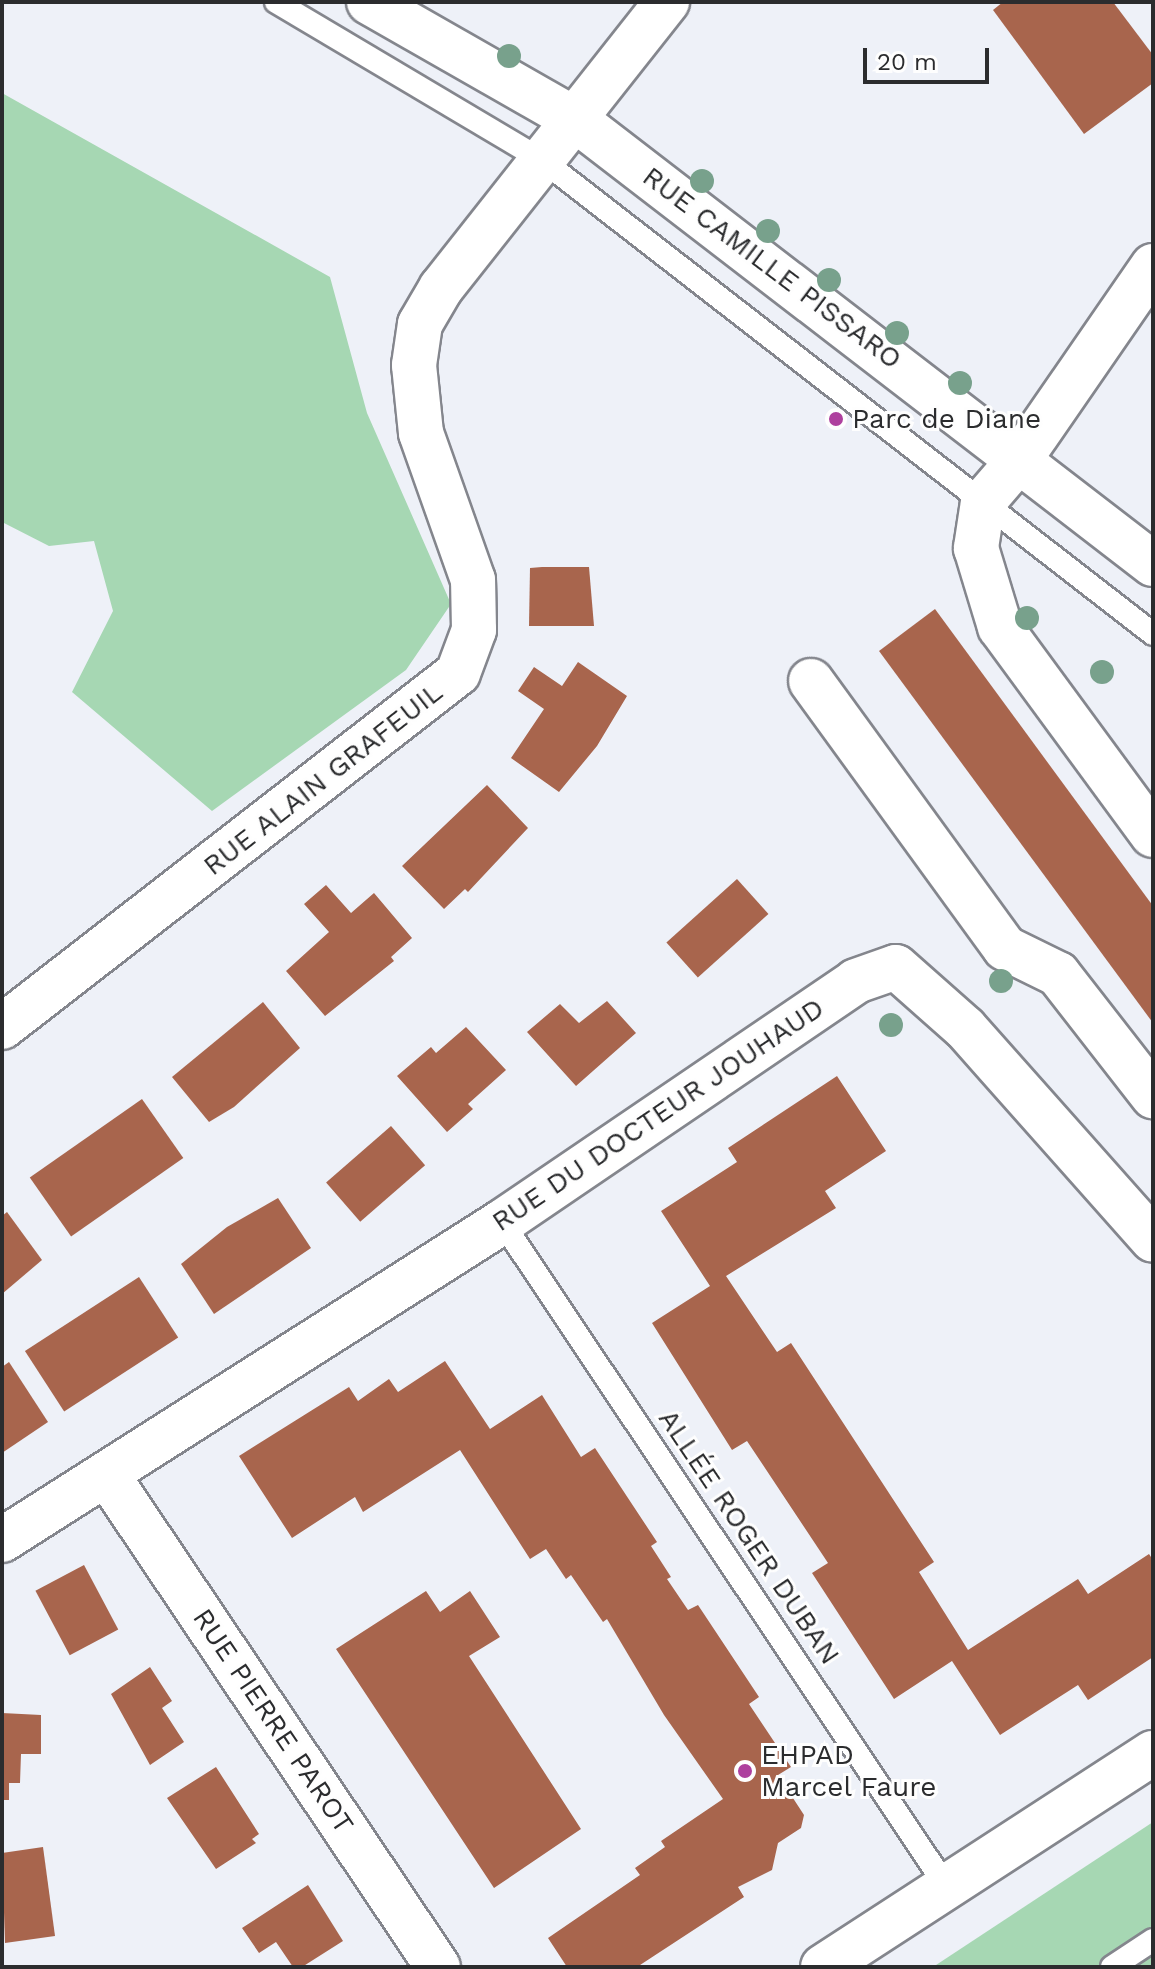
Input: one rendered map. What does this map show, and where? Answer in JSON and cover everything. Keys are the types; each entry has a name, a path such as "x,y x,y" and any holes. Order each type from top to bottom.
{"street":[{"name":"RUE CAMILLE PISSARO","path":"369,2 576,120 1153,564"},
{"name":"RUE ALAIN GRAFEUIL","path":"2,1027 458,673 474,630 473,580 421,433 414,365 420,324 441,288 667,2"},
{"path":"1153,266 1020,459 983,502 976,548 1000,627 1153,835"},
{"path":"811,681 1005,948 1058,974 1153,1096"},
{"name":"RUE DU DOCTEUR JOUHAUD","path":"2,1540 107,1475 315,1336 502,1222 856,981 896,967 965,1028 1153,1240"},
{"name":"RUE PIERRE PAROT","path":"107,1475 438,1967"},
{"path":"823,1967 1153,1753"}],"lane":[{"path":"276,2 542,160 1153,634"},
{"name":"ALLÉE ROGER DUBAN","path":"502,1222 946,1886"},
{"path":"1112,1967 1153,1940"}],"green space":[{"path":"2,93 330,277 367,413 451,604 406,670 212,811 72,692 113,611 94,541 49,546 2,522"},
{"path":"1153,1822 1153,1967 933,1967"}],"building":[{"path":"1003,2 1113,2 1153,55 1153,83 1084,134 993,10"},
{"path":"589,567 594,626 529,626 530,568"},
{"path":"935,609 1153,906 1153,1023 879,651"},
{"path":"578,662 627,696 597,746 559,792 511,758 544,709 518,691 534,667 562,686"},
{"path":"487,785 528,828 468,892 465,889 444,909 402,866"},
{"path":"737,879 768,914 698,977 666,943"},
{"path":"326,885 351,913 374,893 412,938 391,957 394,961 325,1016 286,971 329,932 304,904"},
{"path":"607,1001 636,1033 576,1086 527,1032 560,1004 579,1023"},
{"path":"263,1002 300,1048 234,1107 209,1122 172,1077"},
{"path":"466,1027 506,1070 468,1104 473,1109 447,1132 397,1076 431,1047 436,1053"},
{"path":"837,1076 886,1151 825,1191 836,1208 726,1276 777,1352 791,1343 934,1562 919,1572 968,1650 1078,1579 1088,1594 1149,1554 1153,1560 1153,1657 1088,1700 1078,1685 1000,1735 952,1661 894,1699 812,1573 828,1563 747,1441 732,1450 652,1323 710,1286 661,1211 737,1162 728,1148"},
{"path":"142,1099 183,1158 71,1237 30,1178"},
{"path":"391,1126 425,1165 360,1222 326,1182"},
{"path":"278,1198 311,1248 214,1314 181,1264 227,1227"},
{"path":"7,1212 42,1260 2,1294 2,1216"},
{"path":"139,1277 178,1337 64,1411 25,1351"},
{"path":"445,1361 490,1429 542,1395 581,1457 595,1448 657,1542 651,1546 671,1577 667,1579 688,1610 698,1605 759,1697 749,1704 791,1767 778,1775 804,1815 801,1828 778,1843 772,1870 738,1887 744,1897 637,1967 567,1967 548,1938 640,1875 635,1868 665,1847 661,1841 723,1799 664,1715 607,1619 603,1622 571,1575 566,1579 546,1549 530,1559 460,1450 363,1512 355,1497 292,1538 239,1456 349,1387 358,1401 389,1379 398,1392"},
{"path":"9,1362 48,1422 2,1453 2,1367"},
{"path":"84,1565 118,1629 70,1655 35,1591"},
{"path":"426,1591 440,1612 470,1591 500,1637 469,1656 581,1829 494,1888 336,1649"},
{"path":"150,1667 172,1701 162,1708 184,1742 150,1765 111,1694"},
{"path":"2,1713 41,1715 41,1754 21,1754 20,1783 9,1783 9,1800 2,1800"},
{"path":"216,1767 259,1834 252,1839 256,1843 216,1869 167,1798"},
{"path":"43,1847 55,1936 5,1943 2,1853"},
{"path":"308,1885 343,1941 302,1967 293,1967 276,1942 259,1953 242,1928"}],"place":[{"name":"Parc de Diane","path":"836,419"},
{"name":"EHPAD Marcel Faure","path":"745,1771"}]}
